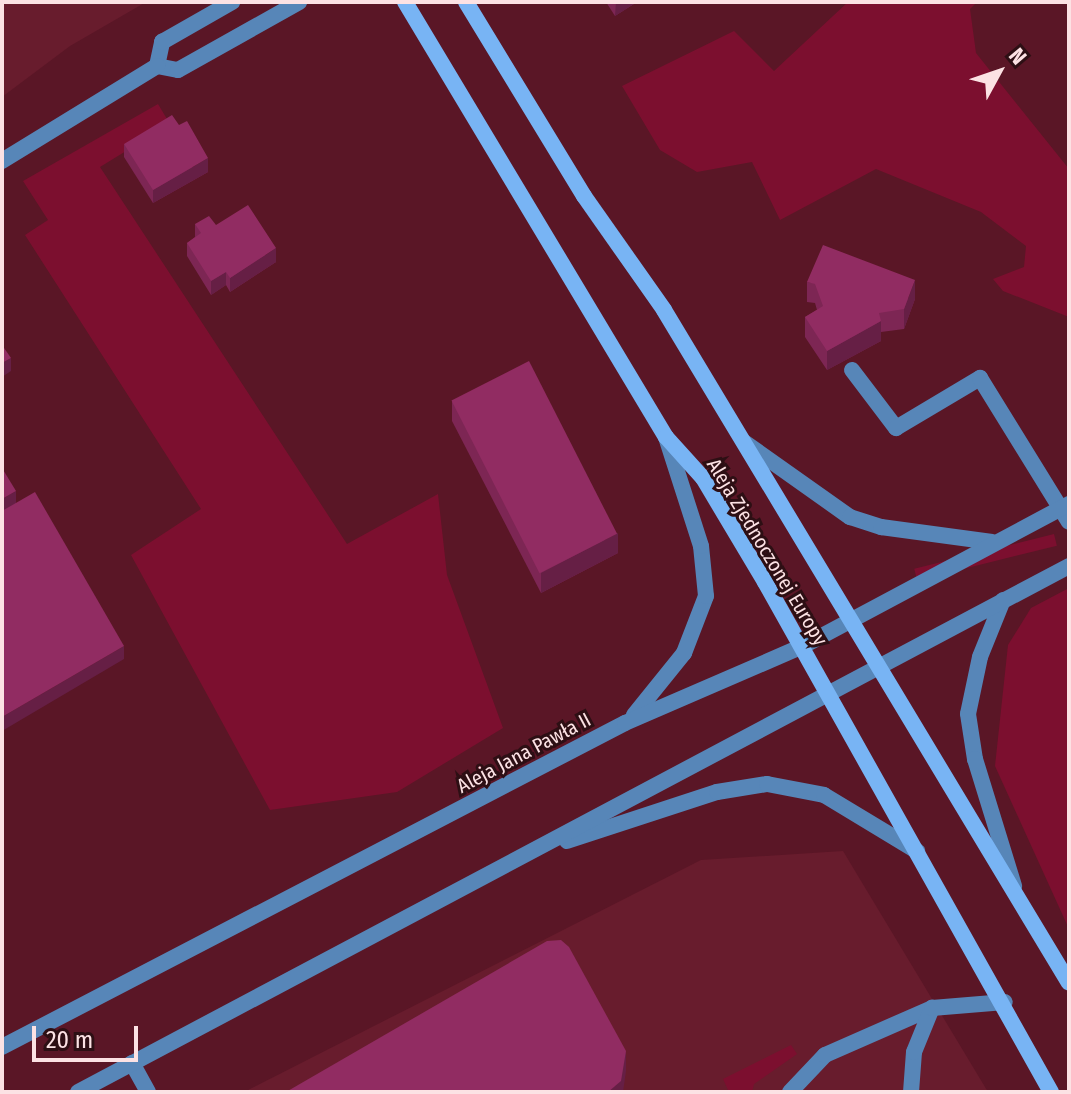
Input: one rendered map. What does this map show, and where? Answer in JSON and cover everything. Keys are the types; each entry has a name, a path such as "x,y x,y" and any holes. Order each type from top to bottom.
{"main road":[{"name":"Aleja Zjednoczonej Europy","path":"405,2 666,437 703,478 803,646 827,695 1005,1002 1051,1092"},
{"name":"Aleja Zjednoczonej Europy","path":"466,2 584,196 664,310 1015,888 1069,983"}],"street":[{"path":"157,66 162,42 232,2"},
{"path":"2,161 157,66 178,70 299,2"},
{"path":"852,370 896,428 980,378 1066,511"},
{"path":"625,723 674,670 693,638 706,596 701,546 666,437"},
{"path":"743,441 850,517 881,527 992,542"},
{"name":"Aleja Jana Pawła II","path":"2,1047 625,723 803,646 992,542 1066,511"},
{"path":"78,1092 1069,566"},
{"path":"1003,600 980,657 968,714 975,759 1015,888"},
{"path":"523,855 717,792 767,784 824,795 917,851"},
{"path":"790,1092 825,1055 932,1008 1005,1002"},
{"path":"911,1092 914,1052 932,1008"},
{"path":"132,1063 148,1092"}],"shaded area":[{"path":"2,2 146,2 70,46 2,97"},
{"path":"848,2 977,2 970,9 976,53 1069,169 1069,317 1003,291 993,279 1024,267 1026,246 981,212 876,169 780,220 752,162 697,172 660,150 622,86 734,31 774,71"},
{"path":"158,104 170,124 100,167 347,544 438,494 447,575 503,728 397,792 270,810 131,555 201,509 25,235 48,220 23,181"},
{"path":"1054,534 1057,546 917,580 914,569"},
{"path":"1069,588 1069,929 995,766 1008,645 1031,608"},
{"path":"843,851 988,1092 244,1092 701,860"},
{"path":"791,1045 797,1054 754,1084 752,1092 729,1092 723,1079"}],"building":[{"path":"172,115 179,125 187,121 208,158 153,190 124,144"},
{"path":"248,205 276,248 230,278 226,272 211,281 187,243 201,233 195,224 209,216 216,225"},
{"path":"823,245 915,280 904,309 879,313 881,321 827,351 805,317 823,306 815,284 807,282"},
{"path":"2,345 11,358 2,363"},
{"path":"529,361 617,534 540,573 451,400"},
{"path":"2,468 16,491 2,499"},
{"path":"35,492 124,646 2,717 2,511"},
{"path":"561,940 569,947 626,1051 621,1081 608,1092 286,1092 547,941"}]}
